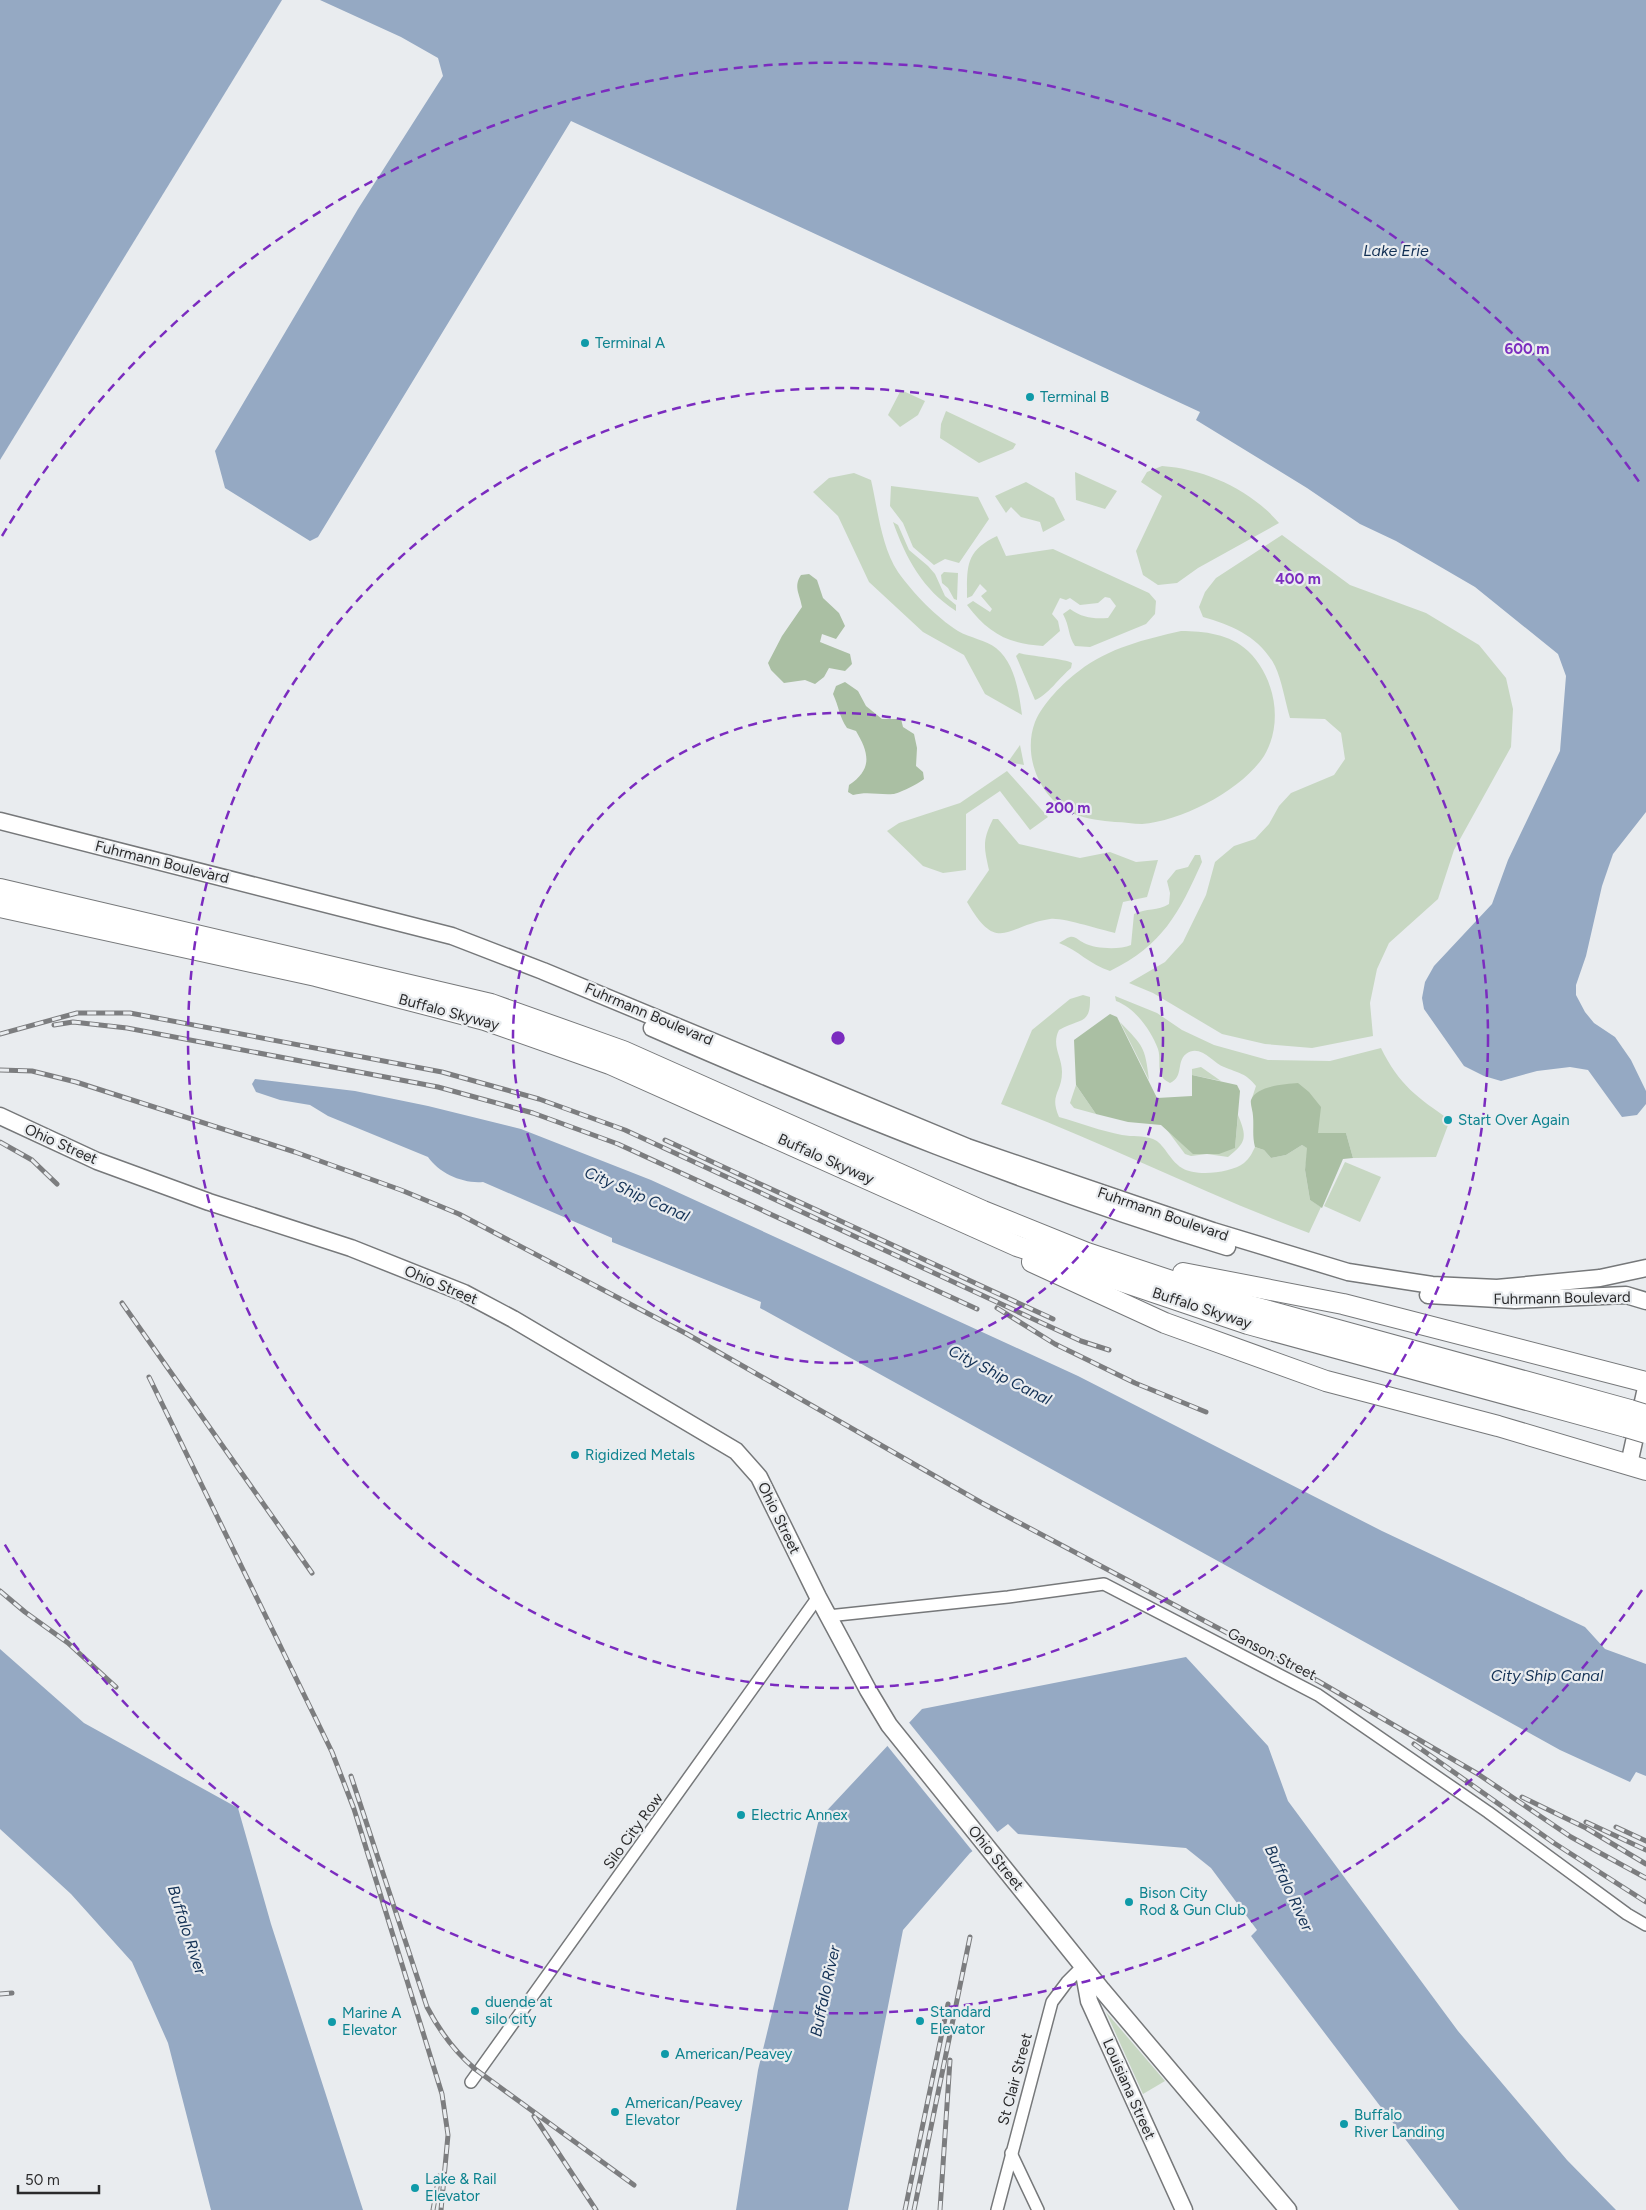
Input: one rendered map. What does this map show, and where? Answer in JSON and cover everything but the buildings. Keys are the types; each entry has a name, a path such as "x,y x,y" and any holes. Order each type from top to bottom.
{"highway":[{"name":"Buffalo Skyway","path":"0,889 219,938 491,1004 623,1051 909,1188 1017,1246 1248,1324 1634,1417"},
{"name":"Buffalo Skyway","path":"0,907 316,976 485,1020 610,1064 909,1188 1087,1253 1232,1301 1634,1417 1646,1433"},
{"path":"1017,1246 1034,1263 1165,1323 1240,1352 1326,1381 1498,1426 1637,1467"},
{"path":"1087,1253 1343,1304 1646,1382"}],"street":[{"name":"Fuhrmann Boulevard","path":"0,821 323,907"},
{"name":"Fuhrmann Boulevard","path":"0,832 452,936 525,964 965,1152 1348,1272 1360,1279 1450,1298 1515,1300 1616,1294 1636,1296 1646,1301"},
{"name":"Ohio Street","path":"0,1116 97,1161 209,1202 351,1248 464,1293 513,1319 736,1451 759,1477 818,1598 889,1725 1083,1966 1288,2210"},
{"name":"Fuhrmann Boulevard","path":"1360,1279 1432,1286 1497,1288 1600,1278 1646,1268"},
{"path":"1637,1467 1646,1388"},
{"name":"Ganson Street","path":"828,1616 1008,1597 1104,1584 1318,1695 1488,1812 1627,1914 1646,1925"},
{"name":"Silo City Row","path":"471,2082 818,1598"},
{"name":"St Clair Street","path":"997,2210 1052,2002 1067,1982 1083,1966"},
{"name":"Louisiana Street","path":"1083,1966 1089,2001 1184,2210"},
{"path":"1011,2153 1038,2210"}],"green space":[{"path":"901,390 925,401 918,415 900,427 888,415"},
{"path":"946,411 1016,444 1013,449 979,463 940,438 941,424"},
{"path":"1162,466 1194,472 1226,483 1255,501 1279,523 1198,568 1177,583 1158,585 1143,575 1136,551 1162,496 1141,482 1147,472"},
{"path":"1075,472 1117,491 1105,509 1076,500"},
{"path":"854,473 871,480 884,539 892,562 898,572 941,619 958,631 992,645 1002,654 1008,662 1015,679 1022,715 985,694 964,655 923,632 869,582 838,516 813,492 829,478"},
{"path":"1026,482 1054,498 1065,520 1043,532 1040,522 1021,517 1011,507 1006,513 995,496"},
{"path":"891,486 978,497 989,519 959,563 945,559 934,565 913,547 903,523 890,506"},
{"path":"893,522 898,525 909,550 935,574 945,596 956,605 956,611 934,593 917,572"},
{"path":"1282,535 1350,585 1426,613 1479,645 1506,678 1513,709 1511,747 1454,850 1438,899 1389,943 1377,969 1370,1003 1373,1036 1312,1048 1265,1044 1222,1034 1153,993 1129,983 1165,962 1183,942 1206,895 1215,862 1234,846 1255,839 1269,824 1279,806 1291,793 1334,775 1345,759 1341,733 1325,719 1290,718 1275,666 1262,647 1235,628 1203,617 1199,607 1205,592 1216,578"},
{"path":"997,536 1006,556 1053,549 1149,593 1156,601 1155,614 1146,624 1090,647 1075,646 1063,614 1070,609 1088,617 1108,618 1116,606 1110,598 1105,597 1098,603 1080,605 1070,598 1066,600 1060,598 1052,614 1058,621 1060,631 1043,646 1009,640 991,630 967,605 973,601 990,612 992,609 981,596 987,591 980,584 972,596 967,598 967,577 973,554"},
{"path":"944,572 958,573 957,600 954,599 948,588 942,583 941,575"},
{"path":"809,574 817,580 823,598 839,613 845,626 836,639 822,634 820,642 850,654 852,664 845,671 829,668 824,677 815,684 805,680 784,683 771,670 768,663 782,636 802,607 798,583 801,575"},
{"path":"1181,631 1208,633 1225,637 1241,645 1248,651 1265,674 1274,701 1275,715 1274,729 1264,756 1241,781 1210,802 1158,822 1142,824 1100,820 1079,816 1062,807 1043,788 1033,762 1031,749 1032,735 1035,722 1043,708 1066,681 1102,656 1128,645"},
{"path":"1019,653 1069,662 1072,663 1071,668 1049,691 1035,700 1016,656"},
{"path":"845,682 858,691 866,706 882,719 901,719 903,727 914,734 917,748 916,766 923,772 924,779 909,788 893,794 863,793 853,795 848,792 849,785 857,779 865,767 866,754 856,731 847,728 842,719 833,694 836,686"},
{"path":"1020,745 1024,765 1008,762"},
{"path":"1007,771 1048,817 1030,830 1000,791 966,814 966,870 943,873 923,866 887,831 899,823 960,803"},
{"path":"993,819 998,819 1019,844 1080,858 1110,852 1136,862 1158,860 1147,897 1123,902 1115,933 1072,922 1050,919 1004,933 996,933 987,928 967,902 989,870 985,844"},
{"path":"1195,855 1200,855 1202,862 1177,912 1156,939 1128,961 1110,971 1059,943 1072,937 1101,948 1120,948 1131,945 1134,914 1161,908 1169,904 1170,893 1167,881 1176,870 1188,867"},
{"path":"1083,995 1090,997 1090,1006 1086,1017 1059,1030 1056,1041 1062,1072 1055,1103 1059,1117 1126,1136 1153,1139 1160,1144 1177,1165 1188,1171 1204,1173 1231,1169 1244,1163 1255,1147 1264,1150 1271,1158 1286,1155 1302,1145 1308,1148 1305,1170 1310,1200 1321,1207 1309,1233 1001,1104 1032,1030 1070,999"},
{"path":"1115,996 1157,1013 1182,1030 1214,1045 1268,1060 1330,1061 1381,1048 1395,1072 1410,1090 1450,1120 1436,1157 1353,1158 1346,1133 1318,1133 1318,1123 1258,1093 1252,1098 1256,1086 1249,1078 1220,1065 1201,1052 1191,1051 1183,1057 1177,1077 1170,1083 1160,1073 1158,1049 1147,1027 1136,1014 1116,1001"},
{"path":"1110,1014 1117,1017 1157,1098 1192,1096 1192,1075 1237,1085 1240,1091 1235,1148 1219,1154 1193,1154 1161,1125 1128,1122 1096,1114 1076,1085 1074,1040"},
{"path":"1120,1022 1142,1047 1149,1080"},
{"path":"1201,1067 1221,1081 1192,1075 1192,1069"},
{"path":"1298,1083 1309,1092 1321,1107 1318,1133 1346,1133 1353,1158 1343,1159 1322,1208 1310,1200 1305,1170 1307,1148 1302,1145 1286,1155 1271,1158 1264,1150 1255,1147 1254,1143 1251,1100 1254,1095 1272,1087"},
{"path":"1076,1085 1096,1114 1074,1108 1070,1103"},
{"path":"1238,1115 1244,1139 1239,1147 1228,1157 1207,1154 1191,1156 1185,1154 1167,1130 1194,1154 1235,1148"},
{"path":"1345,1162 1381,1177 1360,1222 1324,1206"},
{"path":"1106,2012 1165,2081 1143,2094"}],"water":[{"path":"0,0 282,0 0,460"},
{"name":"Lake Erie","path":"320,0 1646,0 1646,812 1613,854 1602,886 1586,956 1576,985 1576,995 1585,1012 1594,1023 1615,1037 1631,1060 1646,1091 1646,1104 1637,1115 1622,1117 1588,1070 1570,1067 1537,1071 1501,1081 1484,1076 1464,1066 1424,1009 1422,998 1425,982 1434,966 1492,904 1508,860 1560,751 1566,676 1558,654 1475,587 1396,541 1360,524 1307,488 1196,420 1200,412 571,121 318,537 310,541 225,488 215,451 358,209 443,76 438,58 401,37"},
{"name":"City Ship Canal","path":"255,1079 355,1091 428,1106 521,1129 651,1180 1078,1376 1382,1531 1585,1627 1605,1649 1646,1664 1646,1776 1636,1772 1630,1782 1560,1750 760,1308 761,1302 612,1242 612,1238 483,1182 468,1181 452,1176 438,1168 428,1157 328,1116 310,1105 280,1100 256,1092 252,1084"},
{"name":"Buffalo River","path":"0,1649 84,1723 238,1808 271,1924 363,2210 211,2210 168,2043 132,1962 71,1894 0,1829"},
{"name":"Buffalo River","path":"1186,1657 1268,1746 1288,1801 1458,2031 1567,2160 1616,2210 1459,2210 1251,1936 1257,1930 1211,1868 1186,1848 1018,1834 1008,1824 970,1853 903,1930 848,2210 736,2210 758,2070 819,1819 922,1709"}],"pier":[{"path":"907,1720 999,1834 974,1853 885,1743"}],"railway":[{"path":"0,1034 77,1013 130,1013 442,1072 539,1099 625,1130 1081,1341 1109,1350"},
{"path":"54,1025 73,1022 127,1028 438,1087 533,1113 618,1144 977,1309"},
{"path":"0,1070 32,1071 76,1082 295,1152 401,1190 459,1214 687,1334 982,1503 1318,1681 1478,1774 1571,1837 1646,1878"},
{"path":"665,1140 1053,1319"},
{"path":"0,1142 32,1160 57,1184"},
{"path":"122,1303 312,1573"},
{"path":"997,1308 1055,1344 1135,1383 1206,1412"},
{"path":"149,1377 332,1752 354,1809 442,2094 448,2135 441,2210"},
{"path":"0,1591 68,1643 116,1687"},
{"path":"1414,1744 1554,1843 1646,1902"},
{"path":"351,1776 427,2007 442,2033 460,2055 475,2069 634,2185"},
{"path":"1522,1797 1586,1828 1646,1864"},
{"path":"1586,1822 1646,1850"},
{"path":"1616,1827 1646,1841"},
{"path":"914,2210 970,1937"},
{"path":"0,1994 12,1993"},
{"path":"905,2210 948,2004"},
{"path":"940,2210 950,2060"},
{"path":"534,2116 596,2210"},
{"path":"433,2210 439,2176"}],"place":[{"name":"Terminal A","path":"585,343"},
{"name":"Terminal B","path":"1030,397"},
{"name":"Start Over Again","path":"1448,1120"},
{"name":"Rigidized Metals","path":"575,1455"},
{"name":"Electric Annex","path":"741,1815"},
{"name":"Bison City Rod & Gun Club","path":"1129,1902"},
{"name":"duende at silo city","path":"475,2011"},
{"name":"Standard Elevator","path":"920,2021"},
{"name":"Marine A Elevator","path":"332,2022"},
{"name":"American/Peavey","path":"665,2054"},
{"name":"American/Peavey Elevator","path":"615,2112"},
{"name":"Buffalo River Landing","path":"1344,2124"},
{"name":"Lake & Rail Elevator","path":"415,2188"}]}
